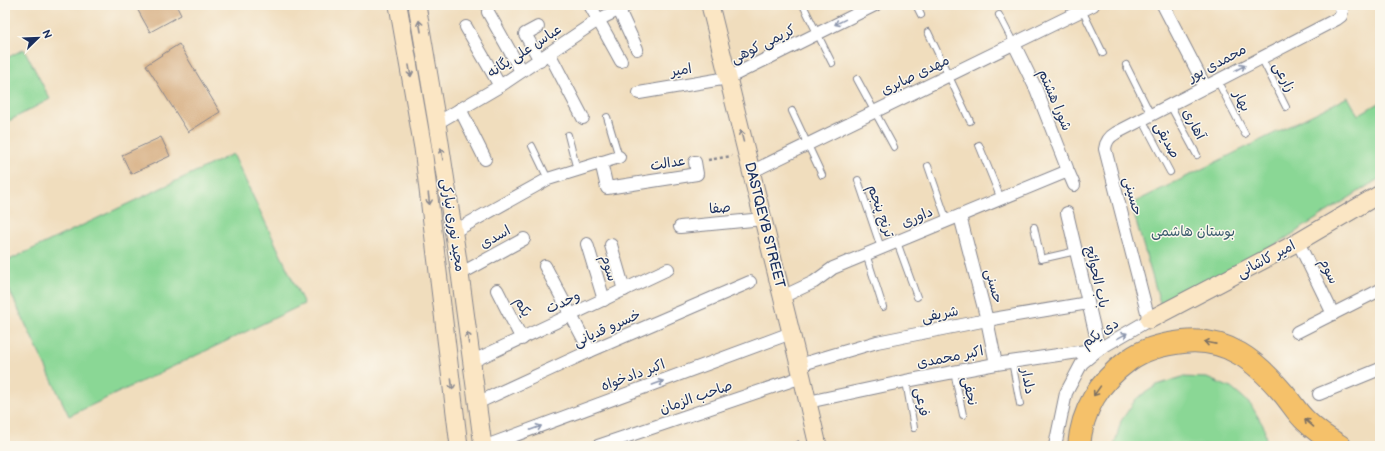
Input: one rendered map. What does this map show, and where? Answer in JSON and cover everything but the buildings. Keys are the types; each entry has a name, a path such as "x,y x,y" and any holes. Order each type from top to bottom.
{"highway":[{"path":"1078,446 1080,433 1091,401 1099,388 1115,370 1134,357 1157,347 1196,340 1216,344 1240,353 1260,368 1306,421 1340,446"}],"main road":[{"name":"مجید نوری نیارکی","path":"398,5 423,148 459,446"},
{"name":"مجید نوری نیارکی","path":"417,5 437,123 460,274 477,403 485,446"},
{"name":"DASTQEYB STREET","path":"710,5 801,371 818,446"},
{"name":"امیر کاشانی","path":"1149,320 1298,242 1380,194"}],"street":[{"path":"590,5 621,61"},
{"name":"کریمی کوهی","path":"728,78 875,5"},
{"path":"1163,5 1205,86"},
{"name":"محمدی پور","path":"1105,149 1109,137 1116,132 1341,16 1342,11 1340,5"},
{"name":"عباس علی یگانه","path":"437,123 500,86 598,20 623,7"},
{"path":"623,7 637,49"},
{"name":"مهدی صابری","path":"752,172 1014,44 1085,7"},
{"path":"488,12 521,71"},
{"path":"466,27 500,86"},
{"path":"538,27 525,34 544,57 583,118"},
{"name":"شورا هشتم","path":"1014,44 1036,89 1074,186"},
{"name":"امیر","path":"639,93 728,78"},
{"path":"460,109 485,159"},
{"name":"حسینی","path":"1105,149 1149,320"},
{"path":"453,232 548,179 619,157"},
{"name":"عدالت","path":"601,162 606,188 697,174 695,162"},
{"name":"داوری","path":"782,297 814,282 833,268 1067,170"},
{"name":"باب الحوائج","path":"1066,213 1099,349"},
{"name":"حسنی","path":"960,216 987,320 996,364"},
{"name":"صفا","path":"680,227 763,219"},
{"name":"اسدی","path":"460,274 524,239"},
{"name":"سوم","path":"1298,242 1333,314"},
{"name":"سوم","path":"587,244 604,300"},
{"path":"611,245 624,290"},
{"path":"545,266 590,351"},
{"name":"وحدت","path":"472,362 668,269"},
{"name":"خسرو قدیانی","path":"477,403 590,351 750,282"},
{"name":"یکم","path":"497,290 522,338"},
{"path":"1297,332 1380,290"},
{"name":"شریفی","path":"801,371 877,342 987,320 1088,303"},
{"name":"دی یکم","path":"1054,446 1066,393 1082,363 1099,349 1149,320"},
{"name":"اکبر دادخواه","path":"485,446 791,333"},
{"name":"اکبر محمدی","path":"808,402 906,381 1012,361 1099,349"},
{"path":"1319,394 1380,369"},
{"name":"صاحب الزمان","path":"598,446 801,371"}],"lane":[{"path":"804,5 832,63"},
{"path":"916,5 921,15"},
{"path":"1085,7 1104,53"},
{"path":"999,15 1014,44"},
{"path":"928,32 970,121"},
{"name":"زارعی","path":"1261,58 1286,107"},
{"name":"صدیقی","path":"1126,65 1170,172"},
{"path":"857,79 894,147"},
{"name":"بهار","path":"1217,80 1245,134"},
{"name":"آهاری","path":"1170,105 1197,155"},
{"path":"792,111 822,175"},
{"path":"607,117 619,157"},
{"path":"568,136 577,170"},
{"path":"978,145 1001,198"},
{"path":"532,146 548,179"},
{"path":"928,166 947,221"},
{"name":"ترنج پنجم","path":"858,180 881,248"},
{"path":"1034,227 1041,259 1076,251"},
{"path":"897,242 917,297"},
{"path":"866,254 883,306"},
{"name":"دلدار","path":"1012,361 1020,404"},
{"name":"نجفی","path":"954,372 963,415"},
{"name":"فرعی","path":"906,381 914,428"}],"path":[{"name":"عدالت","path":"695,162 747,153"}],"green space":[{"path":"24,49 50,99 5,123 5,59"},
{"name":"بوستان هاشمی","path":"1348,97 1358,115 1380,102 1380,178 1269,249 1161,306 1131,204"},
{"path":"233,154 304,304 69,416 5,281 5,262"},
{"path":"1182,377 1207,378 1231,388 1251,405 1264,427 1267,446 1114,446 1121,421 1136,399 1157,385"}]}
